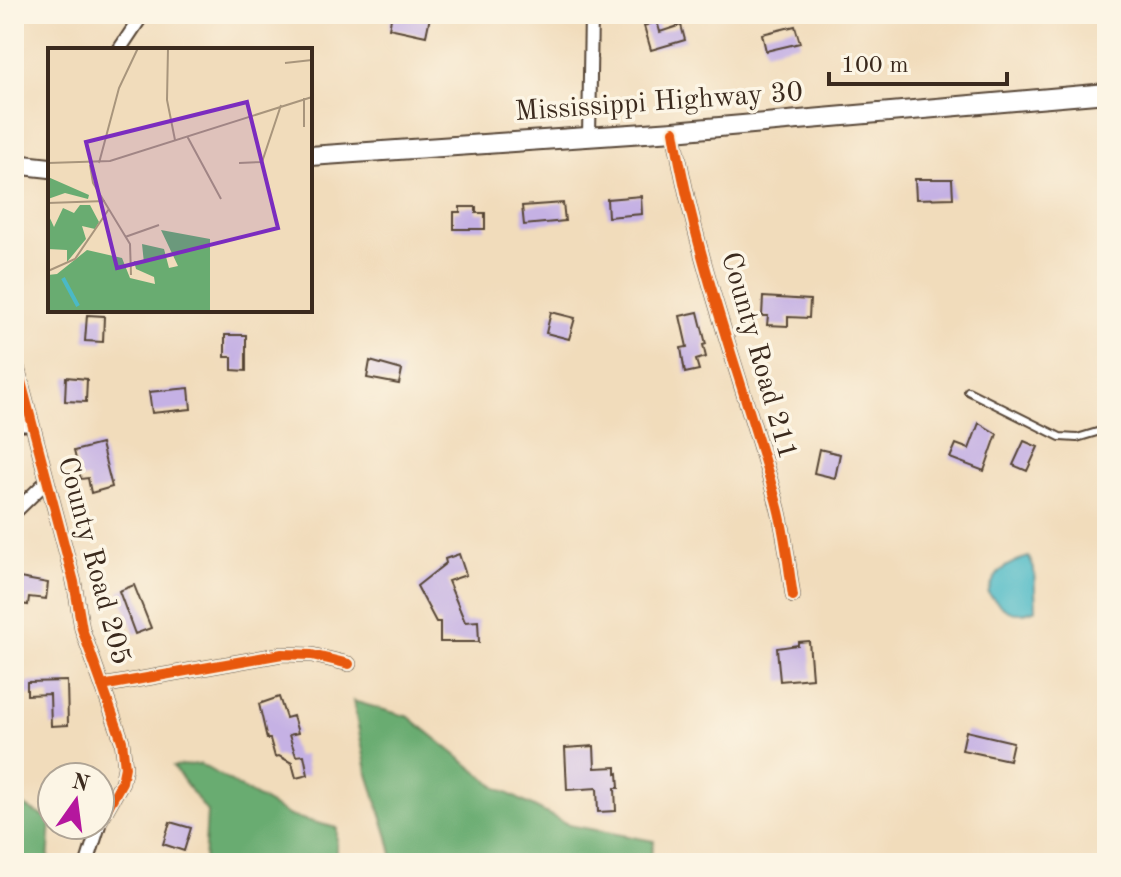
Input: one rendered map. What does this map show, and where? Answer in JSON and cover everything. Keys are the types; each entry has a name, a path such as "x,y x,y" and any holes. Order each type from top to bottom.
{"main road":[{"name":"Mississippi Highway 30","path":"312,156 674,131 1107,93"},
{"path":"14,164 48,168"}],"street":[{"path":"120,48 143,14"},
{"path":"589,136 591,14"},
{"name":"County Road 211","path":"674,131 711,289 776,501 793,596"},
{"name":"County Road 205","path":"14,355 74,582 82,629 122,741 125,767 116,793"},
{"path":"14,425 32,424"},
{"path":"14,513 46,482"},
{"path":"102,686 282,654 312,655 349,664"},
{"name":"County Road 205","path":"87,863 94,841"}],"lane":[{"path":"968,391 1060,437 1077,438 1107,429"}],"green space":[{"path":"353,701 409,717 497,788 569,825 654,841 649,863 394,863 367,771"},
{"path":"200,764 290,816 337,828 336,863 204,863 207,812 173,766"},
{"path":"14,800 36,812 36,841 50,841 48,863 14,863"}],"water":[{"path":"1029,557 1034,569 1036,609 1015,613 988,593 1003,569"}],"building":[{"path":"392,14 430,17 426,36 389,28"},
{"path":"657,21 660,32 681,25 685,40 651,50 644,26"},
{"path":"795,26 800,43 766,51 762,34"},
{"path":"915,179 952,179 953,198 916,199"},
{"path":"641,196 642,214 608,217 607,199"},
{"path":"563,203 565,221 524,225 522,206"},
{"path":"460,207 476,207 476,213 485,213 485,229 454,229 454,212 460,212"},
{"path":"763,297 810,300 809,318 788,317 788,326 767,325 768,316 762,316"},
{"path":"551,312 575,318 569,339 546,333"},
{"path":"698,312 706,357 696,360 699,370 685,373 681,348 687,347 680,316"},
{"path":"87,315 104,316 103,342 85,341"},
{"path":"225,335 246,335 246,371 232,370 232,357 225,357"},
{"path":"370,361 402,370 399,384 367,378"},
{"path":"66,377 87,379 86,402 65,401"},
{"path":"189,388 191,409 152,413 149,392"},
{"path":"979,423 997,434 984,471 950,458 956,444 969,449"},
{"path":"1024,441 1038,447 1027,471 1013,465"},
{"path":"101,444 112,487 91,493 88,478 81,479 74,451"},
{"path":"819,449 840,454 835,478 814,473"},
{"path":"459,554 466,575 448,581 465,622 478,621 479,642 440,642 440,622 436,622 417,586 446,563 445,559"},
{"path":"14,577 48,583 46,599 29,597 28,605 14,603"},
{"path":"134,585 151,628 135,634 119,591"},
{"path":"809,641 812,678 780,681 777,648"},
{"path":"67,681 68,725 51,726 50,694 27,695 27,682"},
{"path":"279,697 286,718 293,716 298,733 289,735 296,756 304,755 308,775 296,778 292,763 275,757 270,739 267,739 259,704"},
{"path":"966,731 1013,742 1009,760 962,750"},
{"path":"594,746 595,768 616,767 619,788 615,788 616,811 598,812 597,788 567,790 565,748"},
{"path":"170,822 191,828 184,851 163,844"}],"cycle path":[{"path":"674,131 706,271 779,512 793,596"},
{"path":"14,355 74,582 82,629 122,741 125,767 116,793"},
{"path":"102,686 282,654 312,655 349,664"}]}
